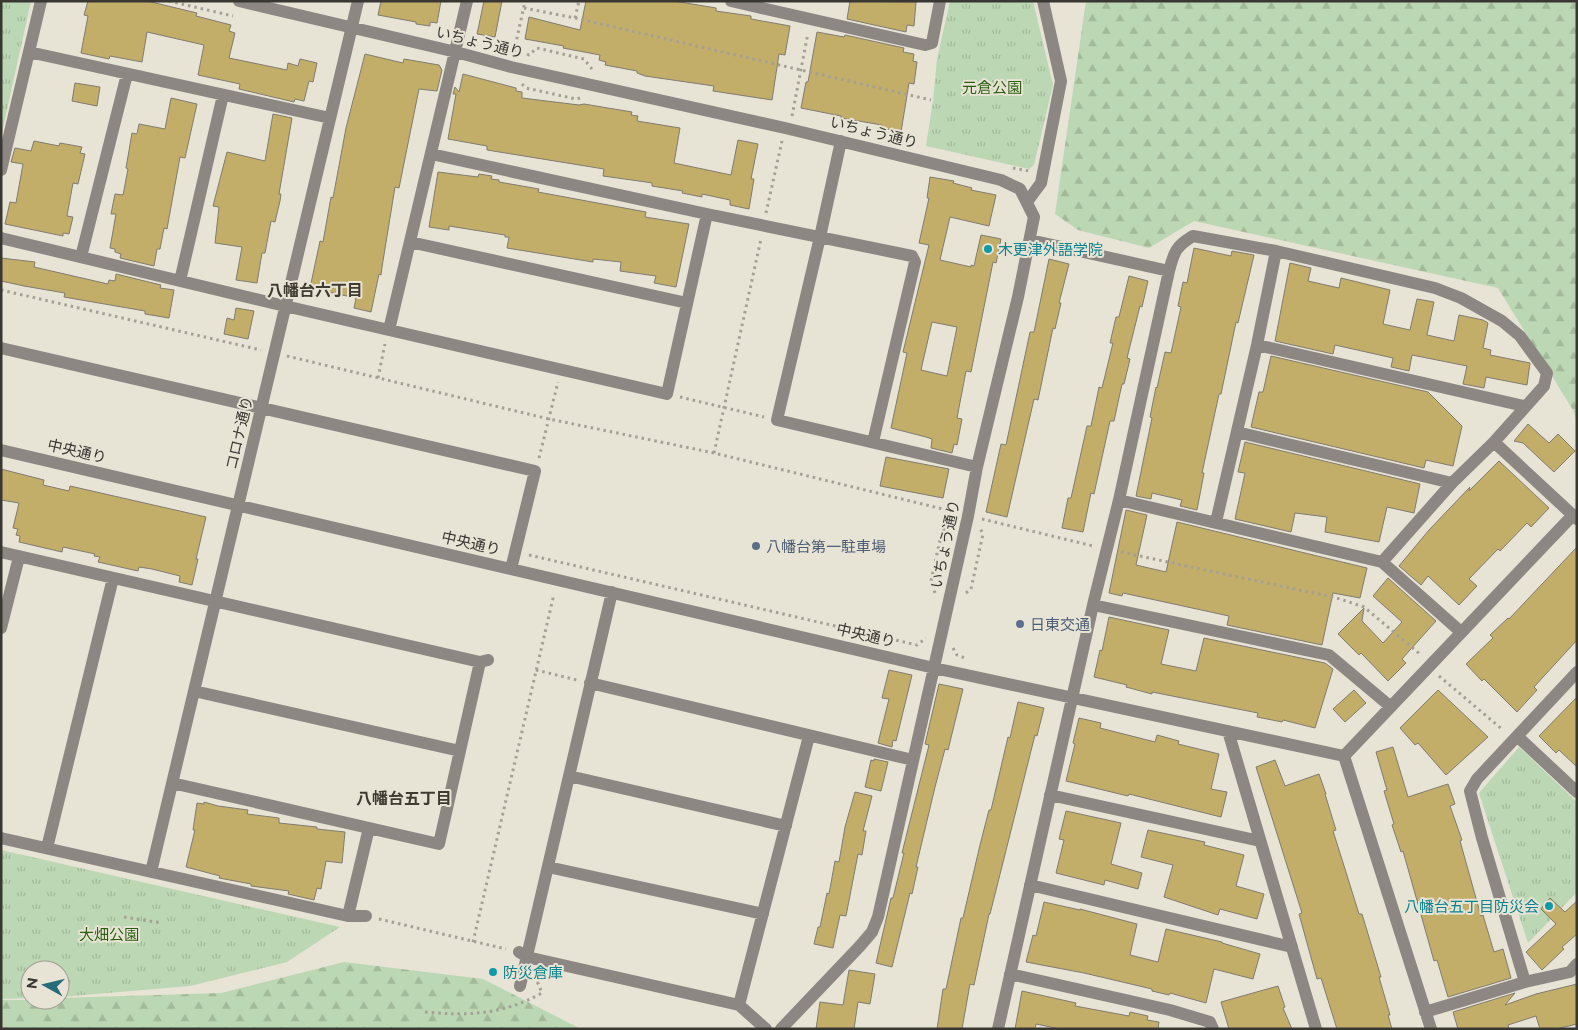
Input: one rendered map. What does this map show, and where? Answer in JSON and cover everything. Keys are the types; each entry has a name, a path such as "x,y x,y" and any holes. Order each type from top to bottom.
{"street":[{"path":"1,170 4,150 41,1"},
{"name":"いちょう通り","path":"239,1 456,52 511,67 785,128 1001,180 1020,189 1027,202 1034,217 1030,240 977,467 968,516 878,917 872,932 860,946 781,1029"},
{"name":"コロナ通り","path":"151,872 358,1"},
{"path":"389,330 467,1"},
{"path":"731,1 924,45 932,43 940,1"},
{"path":"1027,202 1041,183 1061,81 1043,1"},
{"path":"29,52 330,118"},
{"path":"82,257 127,74"},
{"path":"180,281 224,95"},
{"path":"841,141 777,420 977,467"},
{"path":"431,154 912,256 915,262 873,442"},
{"path":"1,238 668,394 707,214"},
{"path":"998,1029 1093,605 1109,550 1169,271 1174,252 1183,242 1193,236 1276,251 1435,288 1461,298 1502,321 1520,336 1547,373 1544,386 1524,406 1494,442 1452,483 1382,562"},
{"path":"1030,240 1169,271"},
{"path":"410,242 687,303"},
{"path":"1216,522 1257,346 1276,251"},
{"path":"1257,346 1524,406"},
{"path":"1,348 536,471 511,569"},
{"path":"1237,432 1452,483"},
{"path":"1431,1029 1344,756 1575,517 1494,442"},
{"name":"中央通り","path":"1,450 934,668 1344,756"},
{"path":"1119,500 1382,562 1462,632"},
{"path":"1,552 484,661 438,844 172,783"},
{"path":"1,628 19,557"},
{"path":"47,848 113,578"},
{"path":"520,986 523,954 548,867 612,592"},
{"path":"1093,605 1329,655 1390,707"},
{"path":"1525,982 1470,791 1477,779 1577,672"},
{"path":"590,683 914,760"},
{"path":"194,692 460,751"},
{"path":"1228,731 1316,1029"},
{"path":"739,1005 808,736"},
{"path":"1516,738 1577,792"},
{"path":"569,776 786,826"},
{"path":"1050,795 1260,841"},
{"path":"348,916 369,828"},
{"path":"1,838 348,916 366,916"},
{"path":"548,867 762,914"},
{"path":"1030,885 1292,947"},
{"path":"523,954 739,1005 766,1029"},
{"path":"1425,1012 1525,982 1570,972 1577,964"},
{"path":"1010,974 1170,1010 1210,1022 1213,1029"}],"path":[{"path":"169,1 235,16"},
{"path":"514,52 525,1"},
{"path":"575,18 579,1"},
{"path":"524,8 931,100"},
{"path":"793,111 810,28"},
{"path":"714,453 785,128"},
{"path":"1,290 549,419 714,453 955,512"},
{"path":"378,378 389,330"},
{"path":"536,471 561,370"},
{"path":"668,394 777,420"},
{"path":"933,602 935,592 932,581 942,531 953,521 957,504"},
{"path":"960,599 971,589 983,534 980,526 984,510"},
{"path":"982,519 1109,550 1337,598 1364,607 1425,658 1436,673 1516,738"},
{"path":"525,554 917,645 926,638 928,629"},
{"path":"474,942 554,591"},
{"path":"951,644 957,655 972,659"},
{"path":"536,670 590,683"},
{"path":"366,916 523,954 542,993 527,1001 489,1012 458,1015 425,1012"},
{"path":"124,917 162,923"}],"green space":[{"path":"1,1 31,1 1,137"},
{"name":"元倉公園","path":"950,1 1033,1 1053,85 1034,165 1029,169 926,146 937,59"},
{"path":"1086,1 1577,1 1577,421 1573,410 1498,288 1194,221 1149,248 1078,230 1055,214"},
{"path":"1519,747 1577,802 1577,892 1528,943 1479,793"},
{"name":"大畑公園","path":"1,850 340,927 287,962 190,986 70,996 70,960 20,960 20,998 1,999"},
{"path":"344,962 483,979 581,1029 1,1029 1,1000 20,1000 20,1010 70,1010 70,998 221,993"}],"building":[{"path":"88,1 147,1 197,13 196,16 231,25 229,31 235,33 229,58 287,70 288,63 298,66 300,59 317,63 313,82 309,81 304,101 295,99 294,102 239,89 240,84 198,75 204,45 147,32 142,62 110,56 109,59 81,53 88,16 84,15"},
{"path":"381,1 441,1 437,23 430,22 430,26 378,15"},
{"path":"484,1 502,1 495,37 477,34"},
{"path":"586,1 674,1 716,8 716,11 751,16 751,19 790,26 785,55 779,54 772,100 713,91 714,86 645,76 637,73 637,71 605,65 606,62 599,60 600,55 525,39 529,17 580,30"},
{"path":"850,1 916,2 914,26 907,25 906,32 847,19"},
{"path":"817,32 844,37 845,35 904,48 903,52 914,54 913,61 917,62 914,84 909,83 901,132 882,128 882,125 841,118 841,116 801,108"},
{"path":"365,54 403,63 404,59 439,65 442,70 437,91 419,89 399,188 395,187 381,275 379,274 371,312 354,308 356,298 310,288 320,241 323,242 346,128"},
{"path":"463,74 516,88 516,91 522,92 522,98 584,104 632,112 631,115 638,116 637,121 680,128 674,163 731,175 738,140 758,144 751,179 754,179 749,209 730,205 730,200 702,194 702,197 682,193 683,191 652,186 652,183 603,176 604,169 487,150 487,146 448,139 456,94 453,94 455,87 459,92"},
{"path":"75,83 100,87 97,106 72,101"},
{"path":"171,98 197,104 185,158 180,157 167,229 164,228 154,266 120,258 121,254 115,252 115,249 110,248 116,214 111,214 115,194 123,195 132,133 137,134 139,124 165,129"},
{"path":"273,114 292,118 279,194 281,194 280,201 275,222 271,221 265,253 262,253 257,283 236,280 242,247 215,243 219,207 213,206 227,152 265,161"},
{"path":"34,141 59,146 60,143 82,147 80,153 85,154 78,184 73,183 67,216 73,217 69,234 63,233 63,236 5,224 10,202 16,203 23,164 11,162 15,148 31,151"},
{"path":"438,172 478,177 479,174 492,176 491,179 499,180 499,182 539,189 538,192 646,212 645,217 689,224 676,287 654,283 656,276 620,271 621,262 593,259 593,262 507,248 509,237 505,237 505,235 449,226 449,230 429,227"},
{"path":"930,177 954,181 953,183 972,188 971,190 996,195 989,226 950,217 940,260 971,267 971,265 974,266 981,235 1001,239 996,263 993,262 971,372 966,371 957,418 962,419 957,445 954,444 952,453 931,448 932,439 891,428 907,353 903,352 929,245 919,243 929,198 927,198","holes":["932,322 957,327 947,376 921,370"]},
{"path":"1194,248 1231,256 1232,251 1254,255 1238,323 1236,322 1221,394 1219,394 1202,473 1204,473 1197,510 1180,506 1182,500 1152,493 1151,499 1136,496 1152,418 1150,417 1156,387 1165,352 1171,353 1181,307 1178,306 1183,282 1187,283"},
{"path":"1,258 35,262 34,267 108,284 109,280 115,281 116,274 161,285 160,288 174,290 169,318 145,314 145,311 64,297 65,293 1,281"},
{"path":"1049,259 1069,264 1038,400 1034,399 1007,517 986,512 1001,444 1006,445 1030,332 1034,332"},
{"path":"1290,263 1311,268 1308,281 1339,288 1341,278 1390,290 1383,324 1410,330 1417,299 1434,302 1427,335 1454,341 1459,315 1483,320 1488,323 1483,348 1491,350 1490,355 1530,363 1527,385 1486,377 1484,388 1463,384 1467,366 1412,355 1409,371 1391,367 1393,358 1335,345 1333,354 1275,341"},
{"path":"1129,276 1148,281 1127,358 1130,359 1124,384 1122,384 1114,421 1110,421 1094,494 1091,493 1083,532 1062,528 1068,498 1071,498 1087,426 1091,426 1099,387 1102,388 1113,343 1110,343 1116,317 1119,317"},
{"path":"236,308 254,311 248,339 224,334 227,318 234,320"},
{"path":"1271,356 1428,392 1462,426 1453,466 1426,460 1424,468 1251,427 1259,392 1263,392"},
{"path":"1528,424 1549,443 1558,434 1575,451 1554,472 1523,443 1514,441"},
{"path":"1245,442 1420,484 1414,513 1387,507 1379,542 1325,532 1327,517 1295,513 1291,532 1235,519 1245,473 1238,472"},
{"path":"886,457 949,469 943,498 880,486"},
{"path":"1499,461 1549,508 1531,527 1527,523 1469,579 1477,586 1459,605 1428,576 1421,585 1399,566 1429,530 1470,487 1469,491"},
{"path":"1,469 44,480 43,485 69,491 70,486 206,517 192,585 179,582 180,576 152,569 139,567 138,571 98,562 100,557 94,556 95,554 63,547 62,552 19,542 20,536 16,535 18,529 13,528 19,503 1,500"},
{"path":"1126,510 1147,515 1136,565 1166,572 1177,522 1367,568 1360,598 1333,593 1322,645 1227,625 1229,616 1123,593 1122,596 1109,593"},
{"path":"1577,547 1577,640 1534,687 1537,690 1517,712 1466,664 1493,638 1490,635 1509,619"},
{"path":"1388,578 1436,621 1402,659 1406,663 1388,681 1361,653 1359,655 1338,634 1364,608 1362,621 1383,643 1402,622 1373,596"},
{"path":"1109,617 1169,630 1161,664 1196,671 1204,638 1325,663 1333,669 1315,728 1283,720 1282,722 1257,717 1258,713 1152,692 1152,694 1126,687 1127,685 1094,677"},
{"path":"889,670 912,675 896,741 893,740 892,747 878,743 889,699 882,698"},
{"path":"939,684 963,689 948,750 945,749 935,787 916,867 918,867 912,894 910,893 892,967 876,963 929,745 925,744"},
{"path":"1354,690 1366,703 1345,722 1333,709"},
{"path":"1438,690 1488,737 1446,775 1418,743 1415,745 1400,728"},
{"path":"1577,697 1577,767 1559,750 1556,753 1539,736"},
{"path":"1018,702 1044,708 1037,736 1035,735 989,914 974,985 970,984 962,1029 937,1029 943,989 946,989 961,918 963,918 980,845 989,810 991,810"},
{"path":"1079,718 1101,723 1100,728 1155,742 1157,735 1179,741 1178,744 1219,754 1211,789 1227,792 1221,817 1129,794 1128,796 1066,781"},
{"path":"1393,747 1408,797 1448,784 1455,804 1450,806 1462,840 1460,841 1481,916 1483,915 1494,952 1503,949 1511,978 1448,997 1437,960 1434,961 1403,851 1401,852 1392,825 1394,824 1384,791 1387,790 1376,752"},
{"path":"874,759 888,762 881,791 865,787 871,760 874,761"},
{"path":"1275,760 1285,786 1319,774 1336,830 1333,831 1359,914 1362,914 1381,977 1379,977 1392,1029 1337,1029 1321,978 1317,979 1299,914 1302,913 1256,767"},
{"path":"855,792 872,796 863,831 866,831 862,855 858,854 846,916 840,915 833,948 814,944 818,927 820,927 827,893 829,894 835,861 839,862 845,827"},
{"path":"204,802 248,810 247,814 279,818 279,823 345,832 342,863 326,861 321,889 317,888 314,900 288,894 289,891 251,886 251,884 219,878 220,876 186,867 195,830 193,830 197,803 204,804"},
{"path":"1066,811 1121,823 1111,864 1142,873 1138,889 1105,880 1104,885 1056,873 1064,840 1059,839"},
{"path":"1148,830 1205,842 1204,845 1244,855 1236,886 1264,894 1257,919 1220,909 1218,915 1164,897 1173,865 1141,857"},
{"path":"1550,898 1565,912 1577,901 1577,934 1562,947 1564,949 1542,970 1526,952 1556,924 1541,909"},
{"path":"1044,902 1137,924 1130,955 1158,962 1166,929 1222,942 1260,954 1253,979 1214,969 1206,1003 1084,973 1026,962 1033,935 1036,936"},
{"path":"849,970 875,974 870,1004 858,1002 854,1029 816,1029 820,1002 843,1005"},
{"path":"1577,984 1577,1024 1556,1029 1540,1029 1536,1016 1508,1025 1509,1029 1458,1029 1453,1012 1515,993 1505,1005 1536,994"},
{"path":"1278,986 1285,1007 1283,1008 1292,1029 1229,1029 1221,1002"},
{"path":"1022,991 1076,1003 1075,1006 1129,1016 1130,1012 1148,1016 1147,1020 1159,1022 1158,1029 1060,1029 1036,1024 1035,1029 1015,1029"}],"place":[{"name":"木更津外語学院","path":"988,249"},
{"name":"八幡台第一駐車場","path":"756,546"},
{"name":"日東交通","path":"1020,624"},
{"name":"八幡台五丁目防災会","path":"1549,906"},
{"name":"防災倉庫","path":"493,972"}],"district":[{"name":"八幡台六丁目","path":"315,290"},
{"name":"八幡台五丁目","path":"404,798"}]}
